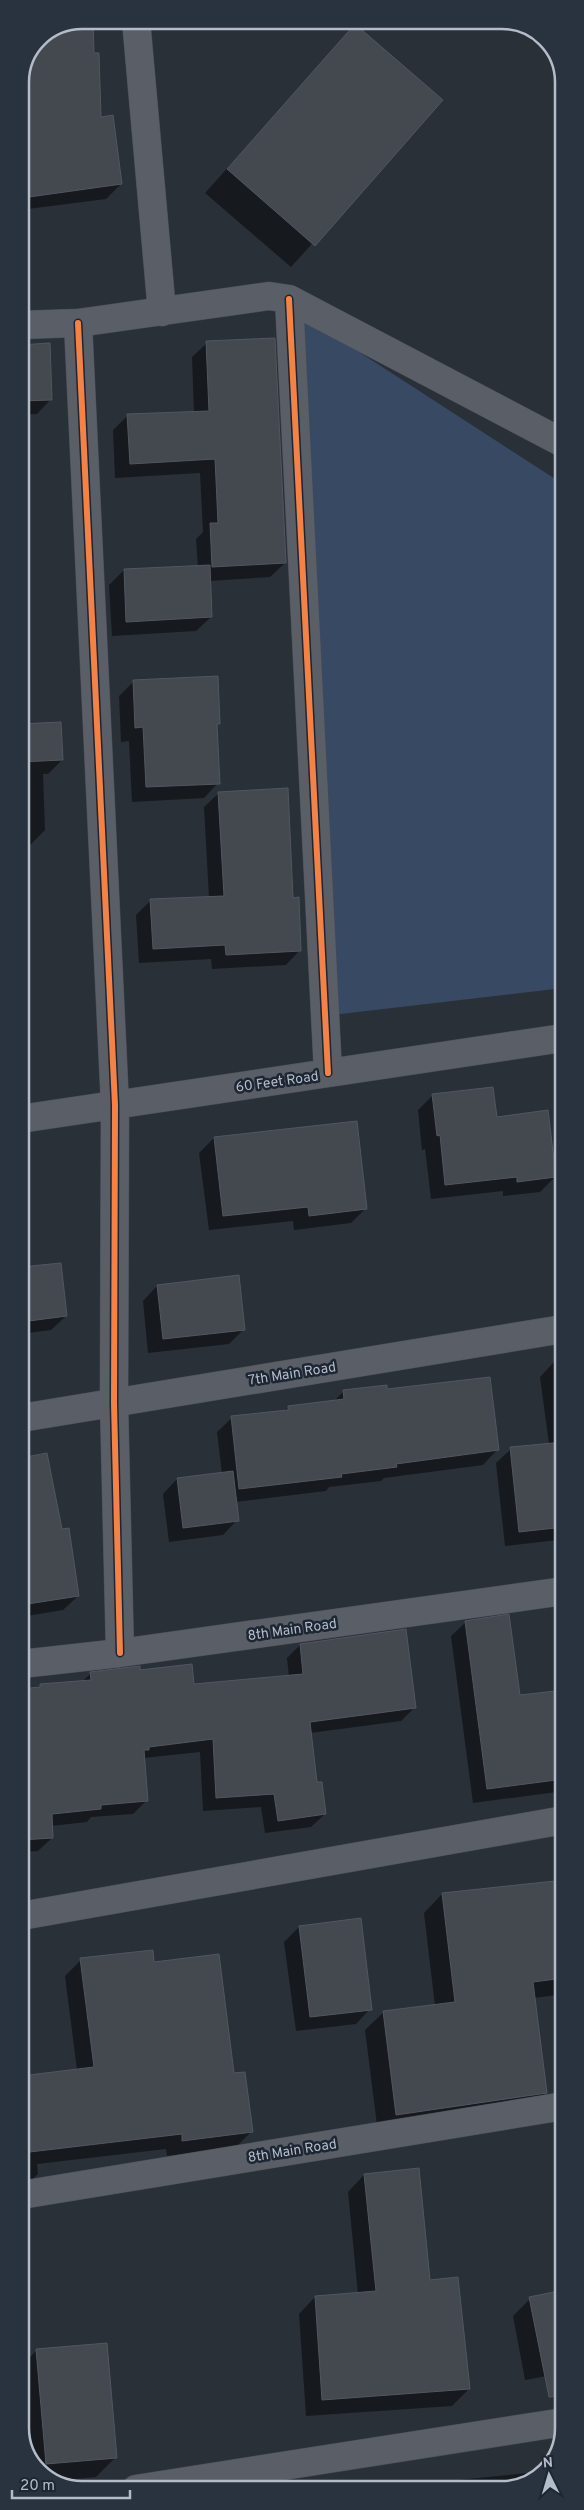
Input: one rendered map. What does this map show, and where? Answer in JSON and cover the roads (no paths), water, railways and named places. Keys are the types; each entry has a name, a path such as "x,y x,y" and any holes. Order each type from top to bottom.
{"street":[{"path":"137,29 162,312"},
{"path":"29,325 78,323 269,296 289,299 555,439"},
{"path":"289,299 328,1073"},
{"path":"78,323 115,1105 114,1403 120,1653"},
{"name":"60 Feet Road","path":"29,1118 555,1039"},
{"name":"7th Main Road","path":"29,1417 555,1330"},
{"name":"8th Main Road","path":"29,1663 120,1653 555,1592"},
{"path":"29,1915 555,1822"},
{"name":"8th Main Road","path":"29,2194 555,2107"},
{"path":"187,2481 555,2423"}],"water":[{"path":"302,315 555,479 555,989 332,1015"}]}
